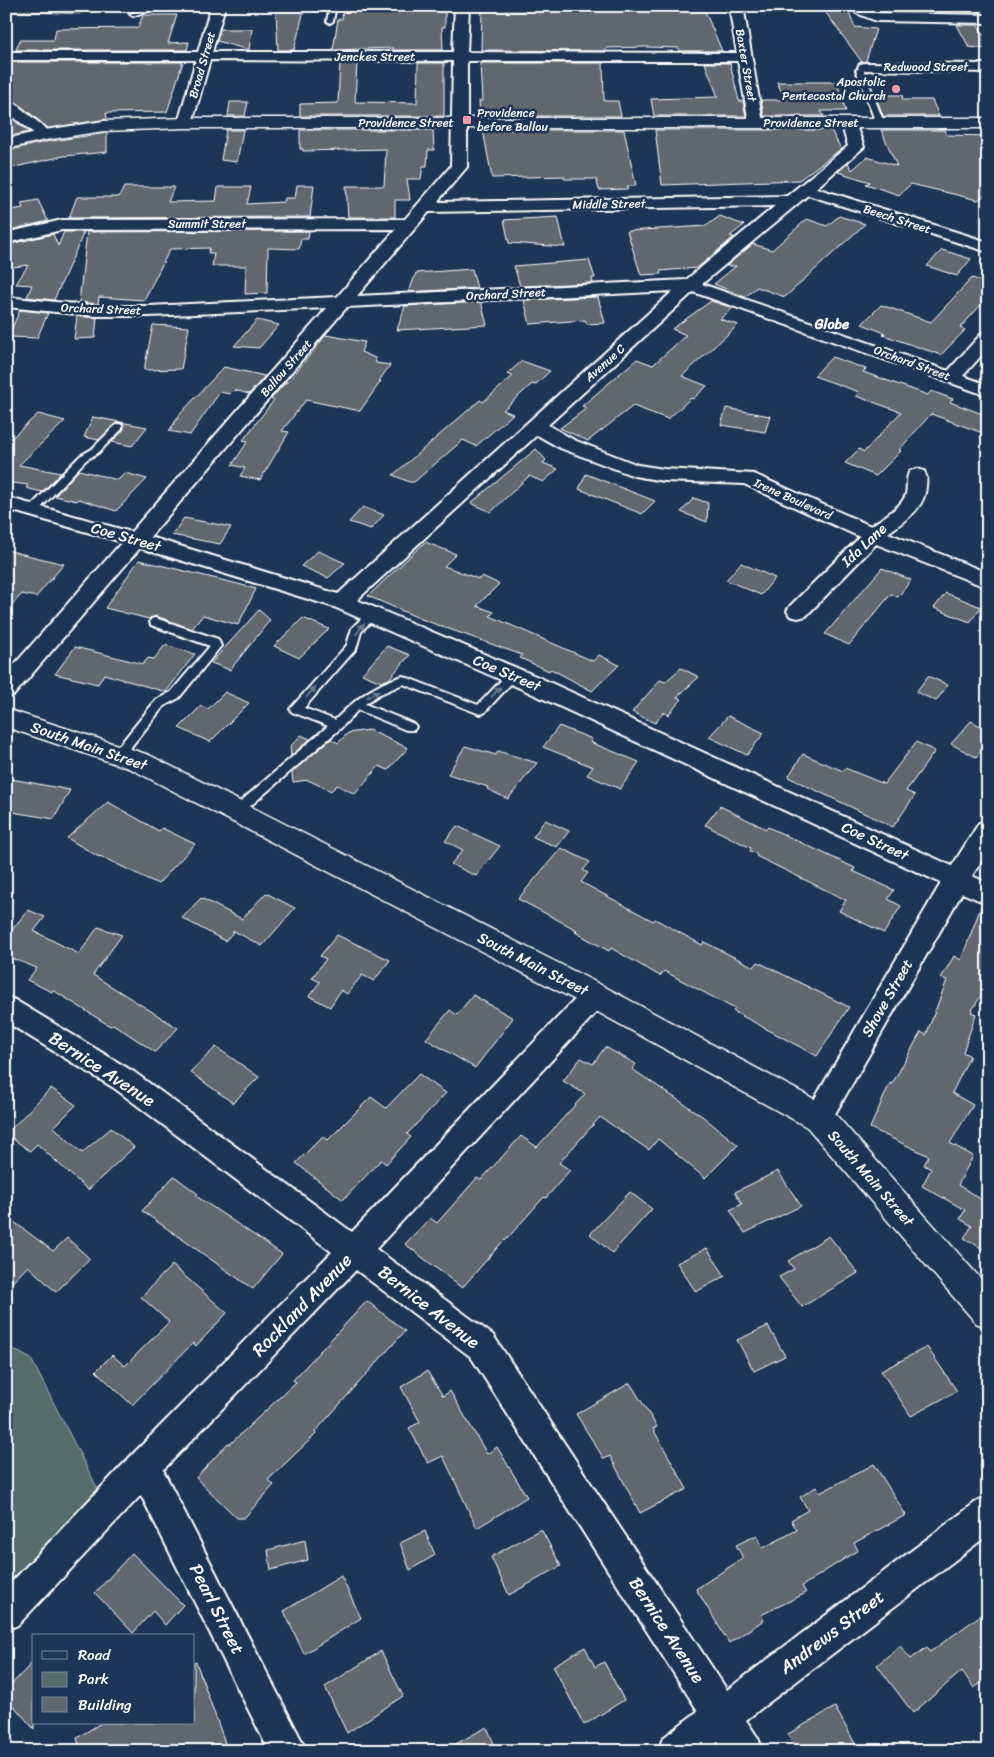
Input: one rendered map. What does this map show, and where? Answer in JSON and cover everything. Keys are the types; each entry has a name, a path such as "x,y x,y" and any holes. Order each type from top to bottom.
{"main road":[{"name":"Providence Street","path":"6,144 45,134 104,126 185,123 988,123"},
{"name":"South Main Street","path":"6,718 140,762 237,810 595,996 818,1117 988,1312"}],"street":[{"name":"Broad Street","path":"185,123 218,6"},
{"name":"Ballou Street","path":"6,689 138,540 459,167 458,123 462,6"},
{"name":"Baxter Street","path":"736,6 756,123"},
{"path":"860,6 861,10 876,17 988,19"},
{"name":"Jenckes Street","path":"6,56 204,58 744,57"},
{"name":"Redwood Street","path":"865,67 988,68"},
{"path":"6,103 45,134"},
{"name":"Avenue C","path":"342,602 690,285 807,190 856,147 848,123"},
{"name":"Beech Street","path":"807,190 988,247"},
{"name":"Middle Street","path":"426,207 792,201"},
{"name":"Summit Street","path":"6,238 62,224 410,224"},
{"name":"Orchard Street","path":"6,302 113,311 690,285 988,391"},
{"path":"952,377 988,337"},
{"name":"Irene Boulevard","path":"536,426 567,444 634,470 664,475 747,478 873,535 988,581"},
{"name":"Ida Lane","path":"798,611 873,535 912,504 916,492 916,475"},
{"name":"Coe Street","path":"6,503 138,540 342,602 513,676 988,894"},
{"name":"Shove Street","path":"818,1117 957,879 988,830"},
{"name":"Rockland Avenue","path":"6,1613 144,1467 355,1250 595,996"},
{"name":"Bernice Avenue","path":"6,1008 124,1080 482,1346 746,1751"},
{"name":"Pearl Street","path":"144,1467 289,1751"},
{"name":"Andrews Street","path":"676,1751 988,1514"}],"lane":[{"path":"133,14 160,6"},
{"path":"330,21 333,6"},
{"path":"865,67 860,70 880,123"},
{"path":"32,511 84,458 95,451 119,427"},
{"path":"337,725 296,709 352,646 356,631 372,615"},
{"path":"118,755 160,703 174,695 216,646 214,642 155,622"},
{"path":"237,810 337,725 356,705 374,692 403,680 480,710 513,676"},
{"path":"356,705 410,727"}],"green space":[{"path":"6,6 85,6 80,14 6,11"},
{"path":"6,1345 31,1359 104,1501 6,1601"}],"building":[{"path":"445,6 445,27 442,27 443,50 393,50 393,48 333,50 338,19 342,19 343,7"},
{"path":"482,8 506,8 506,10 581,8 704,9 722,51 679,51 679,48 647,47 606,48 603,51 481,50"},
{"path":"823,9 848,10 855,27 876,29 866,61 862,62"},
{"path":"276,10 304,10 294,50 278,50"},
{"path":"143,15 177,15 168,43 189,42 187,50 16,50 20,40 54,40 56,29 138,28"},
{"path":"957,25 978,25 988,42 988,49 969,47"},
{"path":"220,29 252,29 249,50 217,41"},
{"path":"11,62 183,62 167,112 106,113 107,119 48,128 12,99 6,97 6,73"},
{"path":"340,62 357,62 355,102 417,103 418,63 444,63 444,116 300,116 300,104 338,103"},
{"path":"480,63 603,63 604,101 618,101 621,116 480,116 479,101 482,101"},
{"path":"705,63 730,63 739,101 743,101 746,116 654,116 651,99 718,97"},
{"path":"777,82 837,82 846,111 821,111 824,116 764,116 761,100 785,100"},
{"path":"875,95 902,95 903,100 932,100 939,116 883,116"},
{"path":"230,102 248,102 245,116 228,116"},
{"path":"6,114 29,132 6,137"},
{"path":"226,130 243,130 237,162 221,160"},
{"path":"300,130 433,130 434,150 428,150 427,166 423,166 421,179 407,179 410,200 395,200 395,217 348,217 346,186 384,186 386,149 303,151 303,149 300,149"},
{"path":"483,130 624,130 636,186 627,186 628,189 599,190 596,179 564,179 564,176 492,178"},
{"path":"655,130 831,130 841,149 799,180 662,185"},
{"path":"881,130 945,130 947,135 988,136 988,193 978,200 911,184 899,195 866,184 870,182 838,172 848,163 852,170 867,157 897,166"},
{"path":"107,133 107,152 64,156 6,169 6,151 45,142"},
{"path":"297,185 314,185 310,217 69,218 77,197 119,197 124,187 174,187 168,202 216,201 218,187 251,187 247,204 284,202 285,198 295,198"},
{"path":"38,200 48,221 6,231 6,211 23,208 21,203"},
{"path":"720,216 744,225 730,236 734,237 697,268 660,271 661,274 641,275 627,231 706,226"},
{"path":"839,216 865,224 785,297 757,287 745,297 714,284 736,266 726,266 753,244 772,250 807,219 827,226"},
{"path":"558,217 565,247 509,243 504,220"},
{"path":"309,231 308,239 301,239 299,249 268,248 267,293 245,294 246,266 212,266 214,253 208,253 210,248 170,249 144,300 99,297 98,304 79,302 87,232"},
{"path":"64,232 84,232 54,300 27,297 32,285 16,284 28,265 6,268 6,245 53,234 58,246"},
{"path":"942,250 971,259 957,276 927,266"},
{"path":"589,260 595,278 592,278 593,283 520,286 514,266"},
{"path":"472,269 477,288 409,292 416,273"},
{"path":"972,278 988,283 988,297 960,328 965,330 941,355 883,335 885,333 862,324 881,305 931,322"},
{"path":"598,297 605,323 587,324 585,320 530,324 524,300"},
{"path":"711,301 733,308 720,319 738,325 682,376 707,386 693,399 691,398 668,419 633,406 588,441 560,428 587,408 582,406 637,359 653,365 686,335 672,329"},
{"path":"481,302 487,325 397,330 405,306"},
{"path":"20,310 48,313 37,338 8,337"},
{"path":"77,316 97,318 95,338 74,339"},
{"path":"257,320 279,325 259,348 234,346"},
{"path":"153,325 189,327 181,369 144,370"},
{"path":"326,335 365,342 361,352 375,358 376,363 390,365 379,381 381,381 360,411 306,400 282,431 289,432 260,480 240,476 245,468 232,465 248,441 243,440 274,400 271,399 288,382"},
{"path":"832,357 866,369 863,372 928,395 931,391 953,399 950,402 988,416 988,435 931,414 899,450 901,451 876,476 845,463 859,449 864,452 901,412 856,396 859,392 814,376"},
{"path":"522,361 550,371 503,410 513,414 476,446 463,440 414,482 409,482 393,475 480,400 483,402 513,376 507,374"},
{"path":"224,367 265,376 249,394 234,390 230,394 220,392 190,435 169,431 181,413"},
{"path":"726,408 770,416 765,432 721,425"},
{"path":"38,414 65,421 19,465 61,473 42,492 26,488 28,485 6,482 6,443"},
{"path":"93,417 120,422 115,424 99,440 84,437"},
{"path":"120,422 147,427 132,446 112,442 124,429 124,424"},
{"path":"536,449 546,460 543,463 558,469 543,482 529,476 491,512 471,503"},
{"path":"79,470 118,480 125,473 147,479 116,511 79,499 77,501 55,496"},
{"path":"586,474 655,501 642,514 579,489"},
{"path":"694,498 708,503 707,522 681,512"},
{"path":"363,507 384,515 371,529 349,522"},
{"path":"184,518 231,527 220,544 172,535"},
{"path":"425,542 456,554 444,566 479,579 482,576 499,584 477,606 494,612 490,616 593,661 599,655 619,665 592,691 551,669 549,671 520,658 522,655 421,619 368,596"},
{"path":"6,550 64,564 36,597 22,594 6,611"},
{"path":"318,551 345,563 328,578 301,566"},
{"path":"139,560 256,589 238,625 203,615 192,629 156,616 149,619 105,608"},
{"path":"741,563 775,578 761,595 726,580"},
{"path":"882,568 911,580 898,597 891,594 849,645 825,634"},
{"path":"946,593 981,607 970,622 934,608"},
{"path":"259,610 270,620 230,670 211,663"},
{"path":"303,618 329,629 299,658 274,646"},
{"path":"165,645 195,654 166,692 104,674 98,684 55,674 75,647 143,664 148,658 154,659"},
{"path":"387,646 410,655 389,679 381,682 362,674"},
{"path":"681,668 699,677 677,697 682,699 668,715 664,712 655,723 632,712 660,680 665,682"},
{"path":"928,676 948,685 936,701 916,692"},
{"path":"225,692 249,703 210,742 179,728 201,706 208,709"},
{"path":"728,716 764,733 747,755 709,737"},
{"path":"971,721 988,730 988,743 976,757 951,744"},
{"path":"559,726 592,739 590,742 639,762 620,789 587,775 593,767 543,747"},
{"path":"369,730 408,748 388,770 379,766 355,794 337,785 331,791 308,780 293,782 292,772 331,739 338,743 348,733"},
{"path":"301,735 310,739 291,756 290,747"},
{"path":"916,742 935,751 906,791 915,795 893,827 788,777 803,754 843,771 845,768 884,784"},
{"path":"465,746 496,755 498,751 537,763 508,799 487,789 488,787 448,774"},
{"path":"6,778 70,790 54,819 6,811"},
{"path":"108,802 159,831 162,828 195,844 158,884 99,857 67,838"},
{"path":"720,806 766,829 768,827 855,868 853,871 894,890 888,899 901,906 884,933 839,911 846,900 756,856 757,854 750,851 751,848 705,825"},
{"path":"545,820 569,831 557,847 533,837"},
{"path":"457,826 500,846 476,876 451,864 463,850 445,841"},
{"path":"561,848 590,862 583,870 588,873 581,882 702,945 704,942 754,967 758,962 849,1007 817,1056 664,971 660,976 611,948 609,951 575,932 577,930 518,899"},
{"path":"266,893 295,908 262,946 234,931 225,941 182,918 201,898 242,919"},
{"path":"982,904 988,906 988,984 971,1012 976,1014 963,1052 970,1056 952,1093 973,1105 950,1143 973,1156 958,1185 987,1203 988,1201 988,1252 964,1238 972,1226 960,1219 965,1210 922,1186 931,1169 924,1165 929,1156 870,1128 890,1083 892,1084 921,1032 926,1035 947,980 941,978 954,956 961,960"},
{"path":"28,910 45,917 34,931 79,954 98,927 122,935 93,975 178,1028 155,1052 113,1024 110,1026 53,990 52,992 27,980 37,968 6,956 6,937"},
{"path":"337,935 390,960 374,981 362,975 347,994 341,990 330,1007 309,996 320,982 312,978 326,959 320,956"},
{"path":"473,995 513,1018 475,1068 426,1039 450,1010 457,1015"},
{"path":"216,1047 259,1077 233,1103 190,1072"},
{"path":"605,1047 636,1064 632,1069 702,1116 738,1145 705,1178 658,1139 649,1150 600,1117 559,1163 570,1170 462,1288 405,1244 430,1218 437,1223 477,1178 481,1180 521,1136 537,1147 585,1094 563,1081 581,1058 593,1064"},
{"path":"419,1074 446,1093 407,1134 411,1137 386,1164 381,1160 343,1200 296,1163 323,1136 328,1140 371,1097 386,1108"},
{"path":"51,1088 76,1105 54,1127 82,1153 111,1128 134,1147 88,1190 37,1144 30,1151 6,1134"},
{"path":"778,1171 801,1206 745,1233 730,1210 742,1204 735,1192"},
{"path":"174,1176 198,1194 196,1196 282,1254 253,1289 142,1211"},
{"path":"630,1192 652,1209 612,1253 590,1234"},
{"path":"6,1216 53,1251 67,1238 90,1259 56,1292 28,1266 6,1289"},
{"path":"829,1236 858,1273 802,1307 779,1277 794,1269 788,1261"},
{"path":"707,1248 725,1276 696,1292 677,1263"},
{"path":"172,1265 227,1313 196,1346 193,1343 132,1405 96,1371 112,1355 125,1366 169,1322 141,1297"},
{"path":"367,1301 405,1331 315,1432 316,1434 268,1480 274,1485 244,1518 237,1518 196,1478 228,1443 230,1444 296,1382 293,1380"},
{"path":"768,1326 785,1356 754,1371 737,1340"},
{"path":"927,1347 957,1391 911,1416 881,1371"},
{"path":"427,1371 443,1396 450,1391 487,1454 497,1447 527,1497 477,1528 443,1456 428,1463 409,1428 420,1422 401,1387"},
{"path":"630,1383 657,1427 653,1429 687,1489 640,1513 610,1456 604,1459 576,1414"},
{"path":"874,1464 906,1515 854,1543 858,1550 802,1586 806,1593 761,1615 764,1620 729,1643 696,1589 743,1558 736,1545 757,1535 763,1548 797,1530 791,1520 808,1510 800,1497 816,1487 820,1493"},
{"path":"541,1529 561,1566 509,1595 491,1557"},
{"path":"425,1531 435,1555 410,1570 400,1543"},
{"path":"305,1540 308,1560 271,1570 268,1550"},
{"path":"132,1553 183,1605 165,1625 153,1611 133,1633 95,1593"},
{"path":"341,1576 361,1618 304,1654 284,1611"},
{"path":"988,1610 988,1678 974,1688 962,1671 913,1713 877,1665 900,1646 911,1659 927,1647 930,1652"},
{"path":"585,1647 595,1667 604,1662 624,1700 584,1725 553,1666"},
{"path":"381,1651 403,1696 347,1733 325,1687"},
{"path":"195,1662 228,1751 81,1751 77,1738 99,1724 195,1724"},
{"path":"32,1663 32,1724 34,1724 34,1729 6,1697 6,1690"},
{"path":"835,1707 859,1751 797,1751 788,1734"},
{"path":"487,1727 497,1751 443,1751"}],"place":[{"name":"Apostolic Pentecostal Church","path":"896,89"},
{"name":"Providence before Ballou","path":"467,120"}],"district":[{"name":"Globe","path":"832,324"}]}
